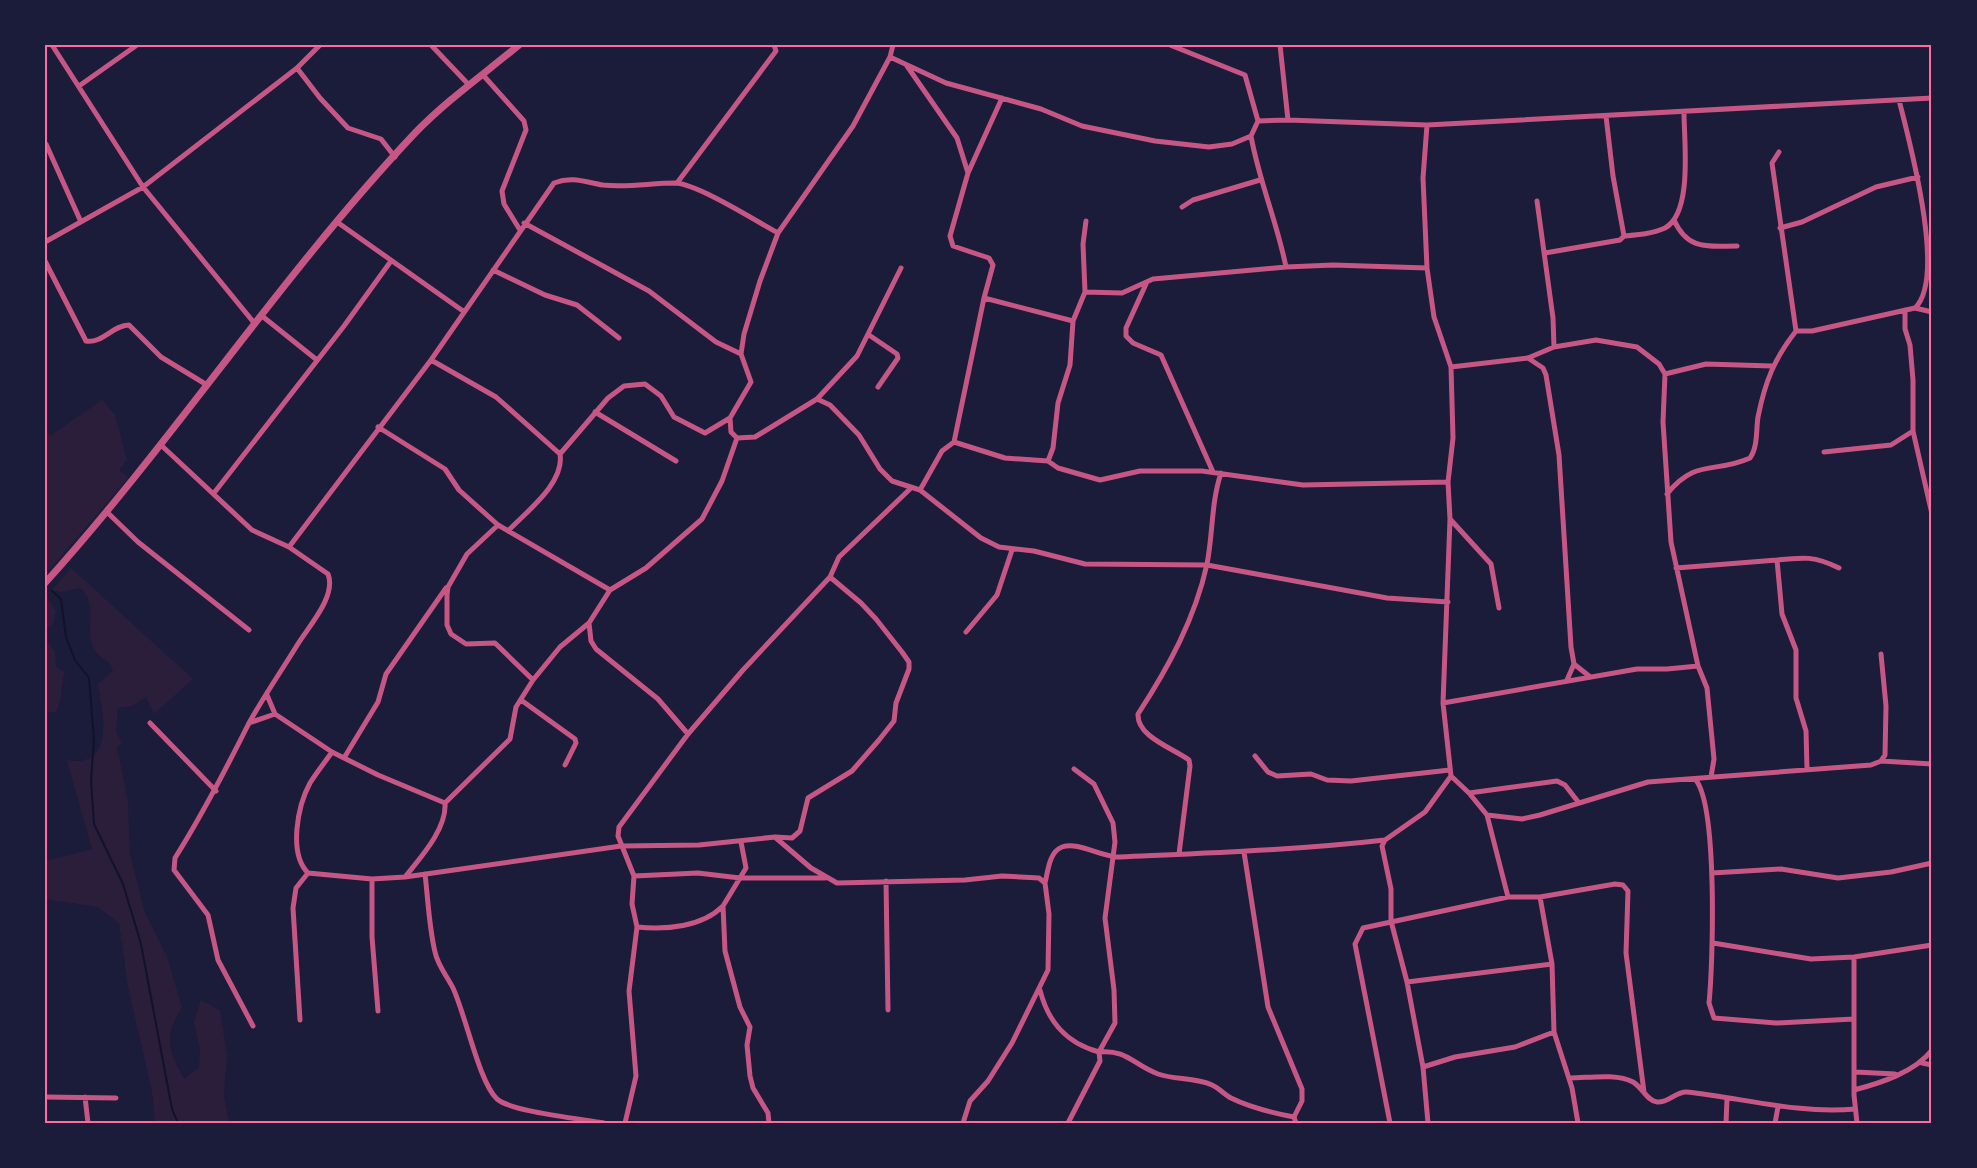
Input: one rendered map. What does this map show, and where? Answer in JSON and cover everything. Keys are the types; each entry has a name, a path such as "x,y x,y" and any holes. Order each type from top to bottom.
{"street":[{"path":"52,45 143,188 255,324"},
{"path":"79,86 136,45"},
{"path":"45,242 143,188 297,68 320,45"},
{"path":"431,45 469,86"},
{"path":"45,584 108,513 337,222 448,102 519,45"},
{"path":"677,183 776,51 774,45"},
{"path":"560,454 595,412 624,386 645,384 662,396 674,417 705,433 730,418 751,382 741,354 744,334 778,233 853,126 890,57 893,45"},
{"path":"1170,45 1245,75 1258,121 1251,136 1260,180 1271,204 1286,267"},
{"path":"1280,45 1288,120"},
{"path":"890,57 954,86 1041,109 1082,126 1155,141 1209,147 1232,144 1251,136"},
{"path":"906,65 957,138 968,173"},
{"path":"297,68 320,98 348,128 381,139 395,158"},
{"path":"483,75 524,122 526,130 502,191 504,204 520,230"},
{"path":"920,490 942,451 954,442 993,265 989,258 953,246 950,236 968,173 1002,98"},
{"path":"1258,121 1427,125 1684,113 1740,107 1797,106 1829,101 1932,98"},
{"path":"1899,100 1918,177 1924,218 1927,267 1925,292 1915,308"},
{"path":"1545,253 1620,240 1624,236 1650,233 1666,227 1674,220 1684,192 1684,113"},
{"path":"1606,116 1624,236"},
{"path":"1427,125 1423,178 1427,268 1434,318 1450,367 1453,438 1448,482 1450,519 1443,703 1450,773 1486,815 1508,897"},
{"path":"46,144 81,222"},
{"path":"1667,494 1682,477 1691,472 1750,458 1754,450 1758,416 1772,366 1796,331 1780,228 1773,163 1779,152"},
{"path":"1780,228 1802,222 1876,187 1918,177"},
{"path":"289,547 431,360 524,223 554,183 563,179 588,180 628,188 677,183 693,188 778,233"},
{"path":"1182,207 1193,200 1260,180"},
{"path":"1537,201 1545,253 1554,347"},
{"path":"1924,218 1932,219"},
{"path":"1048,461 1053,448 1058,403 1070,365 1073,321 1085,292 1083,244 1086,220"},
{"path":"1674,220 1683,235 1699,246 1737,246"},
{"path":"337,222 463,311"},
{"path":"524,223 649,291 716,342 741,354"},
{"path":"45,261 86,341 94,342 117,327 129,324 161,357 207,385"},
{"path":"214,493 391,261"},
{"path":"1085,292 1122,292 1146,284 1153,279 1286,267 1344,265 1427,268"},
{"path":"730,418 731,432 737,438 755,437 817,399 857,356 901,268"},
{"path":"493,270 545,295 577,305 619,338"},
{"path":"1146,284 1126,328 1126,336 1133,343 1161,355 1213,472"},
{"path":"984,298 1073,321"},
{"path":"1796,331 1812,331 1915,308 1932,312"},
{"path":"1905,310 1905,329 1910,345 1914,380 1913,431 1932,514"},
{"path":"262,316 317,360"},
{"path":"869,335 897,354 898,358 878,387"},
{"path":"1450,367 1528,358 1554,347 1596,340 1637,347 1659,364 1665,374 1662,422 1671,543 1698,666 1707,688 1713,759 1711,777"},
{"path":"1528,358 1544,368 1559,455 1571,647 1574,663 1567,680"},
{"path":"431,360 496,397 560,454 562,464 552,483 508,531"},
{"path":"1665,374 1706,364 1772,366"},
{"path":"817,399 830,405 859,435 880,469 891,481 920,490 999,548 1034,551 1085,564 1207,565 1387,598 1448,602"},
{"path":"595,412 676,461"},
{"path":"378,427 445,469 459,490 498,525 610,590"},
{"path":"1824,452 1891,445 1913,431"},
{"path":"445,803 510,739 516,707 533,680 560,647 589,623 610,590 646,568 702,519 722,481 737,438"},
{"path":"954,442 1005,458 1048,461 1058,468 1093,479 1114,479 1140,471 1213,472 1303,485 1448,482"},
{"path":"162,446 252,530 289,547 328,574 330,590 249,723 216,791 175,858 174,870 208,915 210,935 218,960 253,1026"},
{"path":"1179,854 1189,760 1143,731 1138,722 1138,714 1168,667 1188,623 1207,565 1216,488 1221,473"},
{"path":"626,1123 636,1076 629,991 637,927 632,904 634,876 618,836 623,820 688,734 743,670 830,577 839,557 911,488"},
{"path":"108,513 138,542 249,630"},
{"path":"1450,519 1491,564 1499,608"},
{"path":"344,758 378,702 386,674 448,587 467,554 498,525"},
{"path":"966,632 997,595 1012,550"},
{"path":"1676,568 1803,557 1821,559 1839,568"},
{"path":"1777,560 1782,614 1796,650 1797,698 1806,730 1807,769"},
{"path":"332,752 309,785 301,810 298,852 302,867 308,873 372,879 405,877 621,846 792,838 800,831 808,798 852,771 894,721 896,703 909,669 909,662 902,651 876,619 830,577"},
{"path":"448,587 447,624 451,634 466,644 495,643 533,680"},
{"path":"589,623 591,641 596,649 658,699 688,734"},
{"path":"1881,654 1886,706 1886,747 1881,761"},
{"path":"1574,663 1589,676"},
{"path":"1443,703 1637,669 1698,666"},
{"path":"267,695 275,714 332,752 445,803"},
{"path":"521,700 574,738 576,743 565,765"},
{"path":"249,723 275,714"},
{"path":"150,723 216,791"},
{"path":"1255,756 1268,772 1277,776 1311,774 1339,781 1450,773"},
{"path":"1486,815 1522,819 1567,808 1648,782 1871,765 1881,761 1932,764"},
{"path":"1068,1123 1100,1061 1099,1052 1115,1023 1114,990 1105,918 1115,842 1113,823 1094,784 1074,769"},
{"path":"1428,1123 1423,1067 1407,982 1391,921 1391,889 1382,846 1386,840 1425,812 1450,773"},
{"path":"1695,779 1703,792 1712,873 1713,943 1709,1003 1713,1018 1776,1023 1854,1019"},
{"path":"1469,793 1557,781 1565,785 1579,803"},
{"path":"405,877 435,835 446,812 445,803"},
{"path":"775,837 811,868 837,883 956,881 1002,876 1039,878 1045,883"},
{"path":"963,1123 970,1101 988,1081 1006,1053 1040,990 1050,960 1045,883 1052,854 1061,847 1070,846 1112,857 1304,849 1386,840"},
{"path":"637,927 653,929 704,921 723,906 746,868 741,842"},
{"path":"1040,990 1044,1006 1058,1029 1080,1046 1099,1052 1114,1050 1147,1070 1170,1078 1199,1081 1260,1110 1295,1120 1302,1101 1302,1089 1268,1006 1244,852"},
{"path":"1712,873 1781,868 1838,878 1891,872 1932,863"},
{"path":"300,1020 293,909 296,888 308,873"},
{"path":"634,876 698,873 740,878 827,878"},
{"path":"425,874 435,951 442,972 452,986 465,1018 484,1081 498,1100 519,1108 604,1123"},
{"path":"372,879 372,938 378,1011"},
{"path":"886,881 888,1010"},
{"path":"1389,1123 1355,944 1363,928 1508,897 1540,897 1615,884 1623,885 1628,891 1626,953 1644,1092"},
{"path":"1540,897 1552,963 1554,1032 1570,1078 1578,1123"},
{"path":"723,906 725,951 740,1007 750,1028 747,1045 750,1076 768,1113 769,1123"},
{"path":"1713,943 1811,959 1854,957 1932,945"},
{"path":"1854,957 1854,1090 1857,1123"},
{"path":"1407,982 1552,963"},
{"path":"1423,1067 1455,1057 1515,1047 1554,1032"},
{"path":"1854,1090 1922,1063 1932,1050"},
{"path":"1922,1063 1932,1065"},
{"path":"1855,1072 1897,1074"},
{"path":"1570,1078 1608,1077 1630,1081 1650,1100 1658,1102 1687,1092 1778,1107 1825,1111 1855,1109"},
{"path":"45,1097 116,1098"},
{"path":"85,1097 88,1123"},
{"path":"1726,1123 1727,1100"},
{"path":"1775,1123 1778,1107"}],"shaded area":[{"path":"102,400 115,415 127,460 119,470 128,478 45,575 45,428 50,436"},
{"path":"71,568 193,679 154,714 146,697 132,706 118,708 116,732 122,742 117,747 128,802 130,854 144,910 167,957 182,1007 170,1035 171,1051 184,1079 199,1068 200,1050 194,1022 201,1000 220,1010 227,1055 224,1095 229,1123 155,1123 152,1091 128,987 119,923 98,907 45,899 45,861 92,849 67,760 83,760 94,756 100,747 103,722 98,684 113,671 109,662 98,654 92,645 90,605 87,596 80,588 61,592 52,590"},
{"path":"47,597 56,611 53,625 45,629"},
{"path":"45,638 55,652 56,667 65,672 55,713 45,711"}],"waterway":[{"path":"52,591 61,599 66,637 75,660 89,678 94,739 91,781 94,824 123,884 141,944 172,1109 178,1123"}]}
